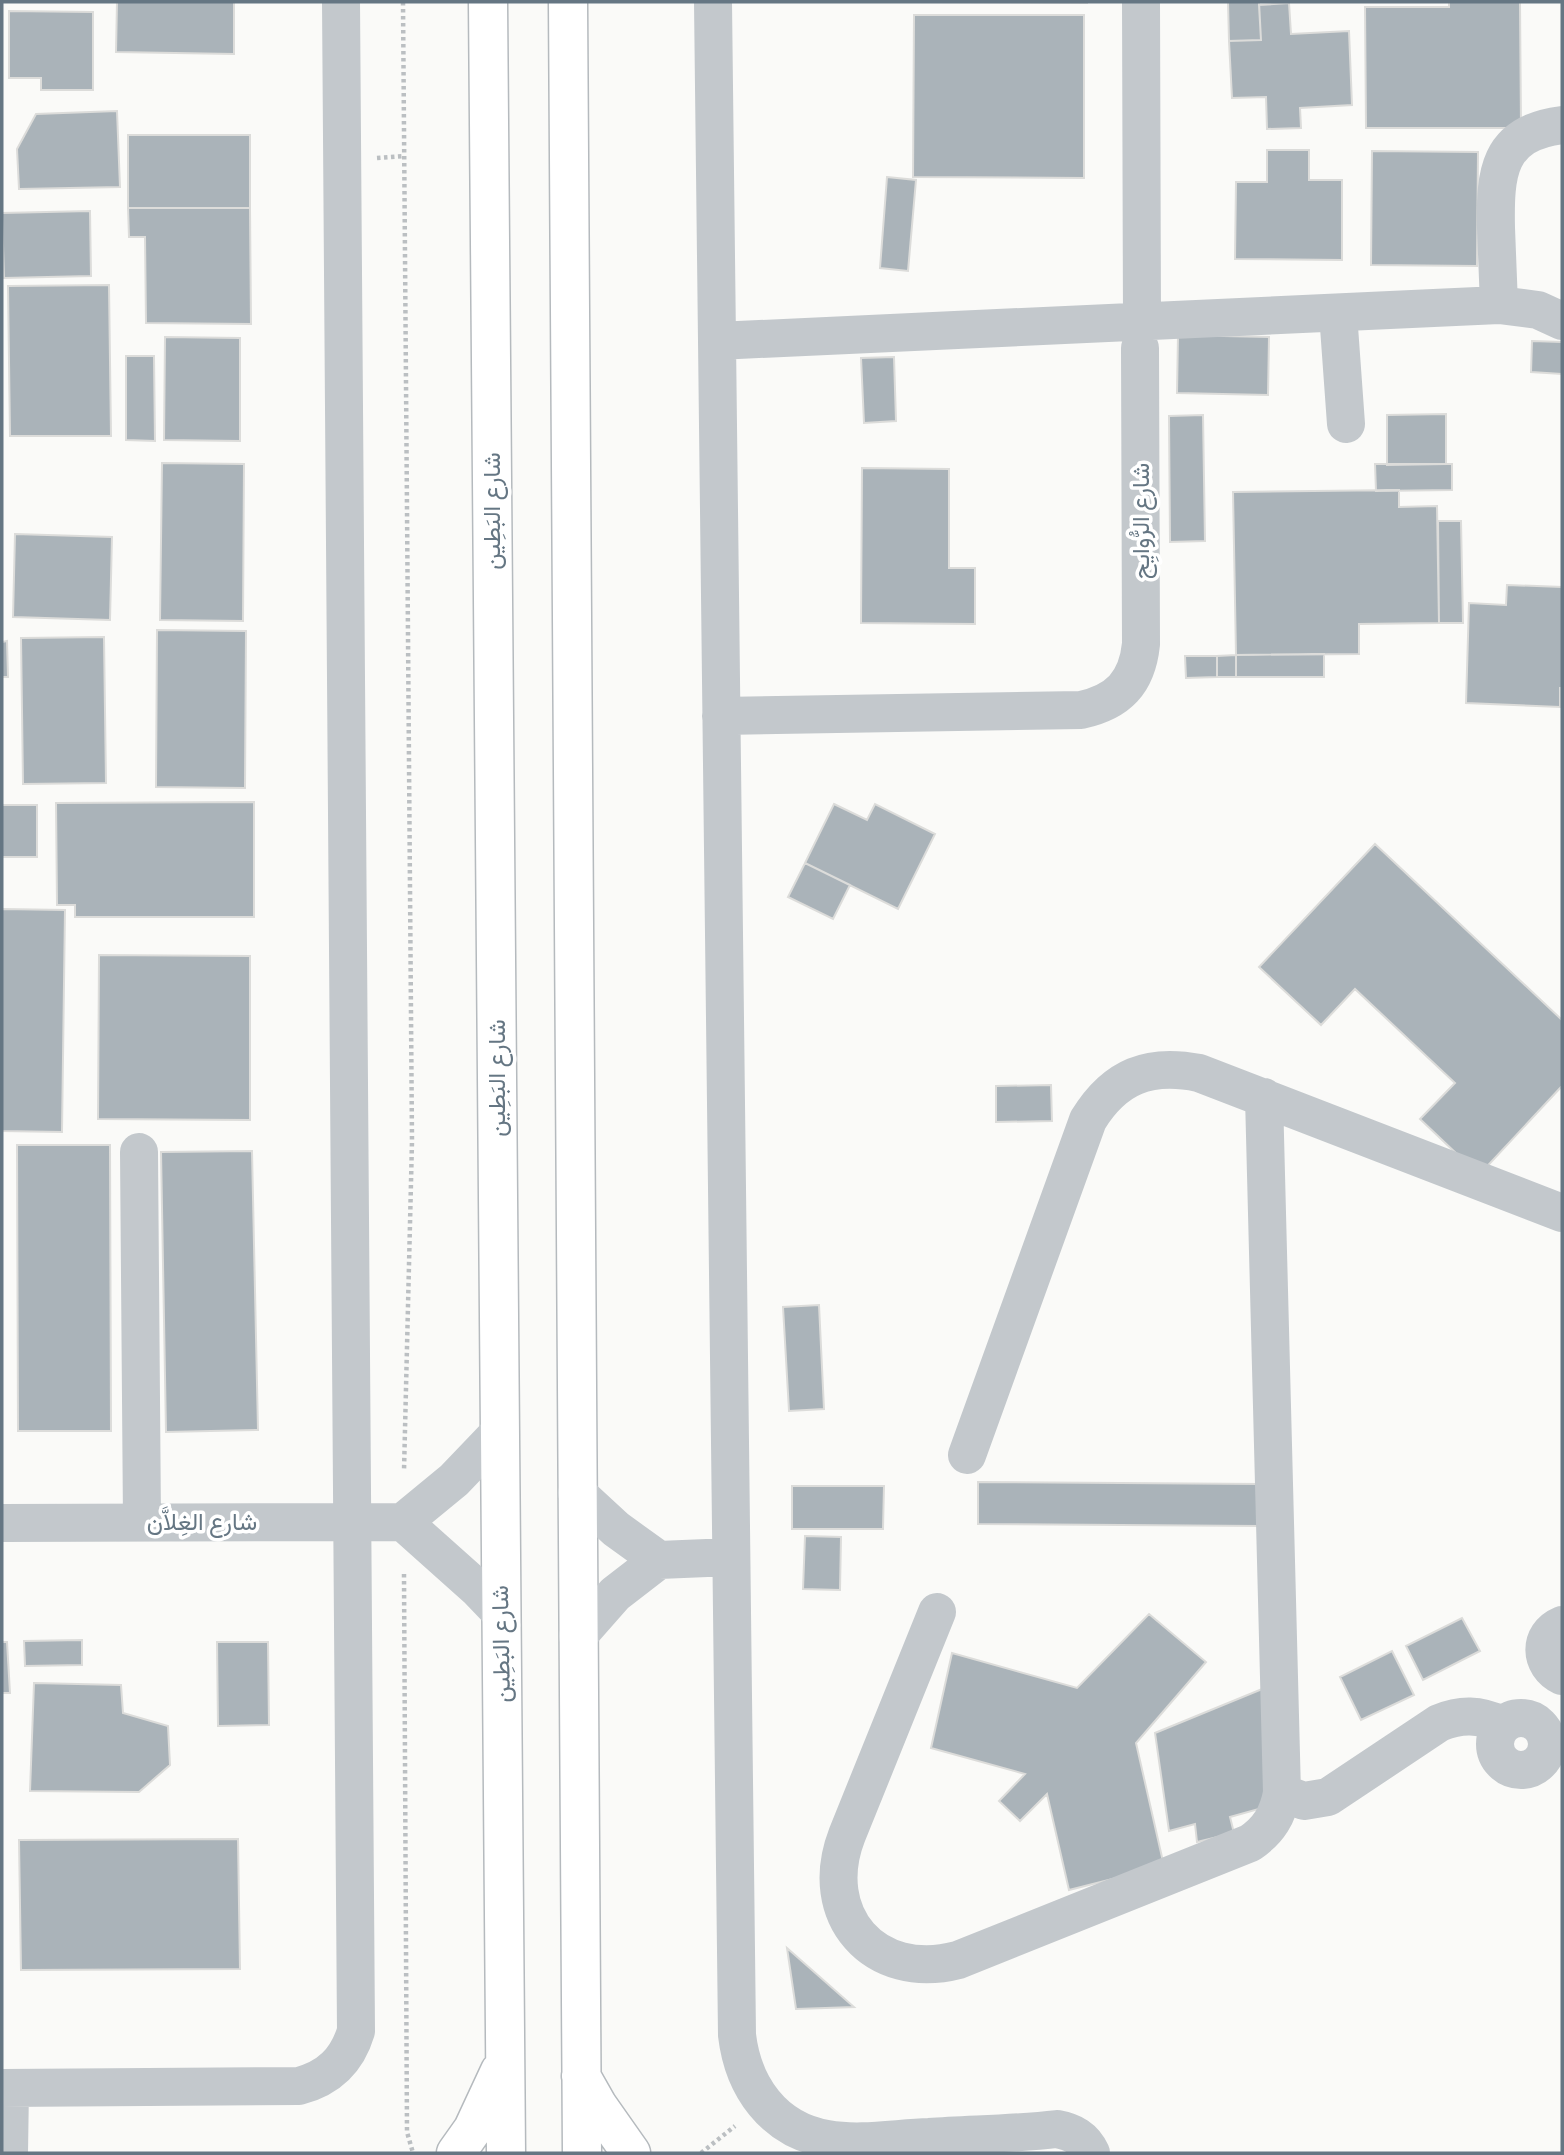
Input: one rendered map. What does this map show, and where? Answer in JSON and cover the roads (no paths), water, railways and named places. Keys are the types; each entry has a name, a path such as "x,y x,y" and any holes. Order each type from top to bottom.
{"main road":[{"name":"شارع البَطِين","path":"488,2 506,2153"},
{"path":"568,2 582,2153"},
{"path":"456,2153 473,2129 491,2095 505,2060"},
{"path":"581,2076 631,2153"}],"street":[{"path":"9,2153 6,2088 282,2088 315,2082 330,2073 342,2062 356,2031 341,2"},
{"path":"713,2 737,2035 744,2072 763,2104 792,2127 828,2139 860,2140 1057,2129 1080,2137 1091,2153"},
{"name":"شارع الرُّوايِح","path":"722,716 1081,710 1112,700 1133,676 1140,660 1141,644 1141,2"},
{"path":"1499,305 1495,191 1498,171 1508,152 1523,138 1541,129 1562,125"},
{"path":"717,341 1141,335 1338,313 1499,305 1538,310 1562,321"},
{"path":"1338,313 1346,425"},
{"path":"967,1455 1088,1120 1099,1102 1115,1087 1134,1076 1155,1069 1177,1068 1199,1073 1562,1213"},
{"path":"937,1612 840,1853 838,1892 848,1919 866,1942 882,1954 919,1966 958,1960 1250,1843 1272,1822 1282,1793 1264,1097"},
{"path":"139,1152 142,1522"},
{"path":"499,1433 454,1480 403,1521 501,1613"},
{"path":"577,1493 616,1530 659,1560"},
{"name":"شارع الغِلاَّن","path":"2,1523 403,1521"},
{"path":"578,1636 615,1594 659,1560 731,1557"},
{"path":"1551,1771 1511,1769 1496,1755 1494,1745 1561,1676 1550,1668 1545,1658 1544,1646 1548,1635 1562,1625"},
{"path":"1282,1793 1304,1801 1328,1797 1438,1723 1454,1717 1471,1716 1515,1722"}]}
